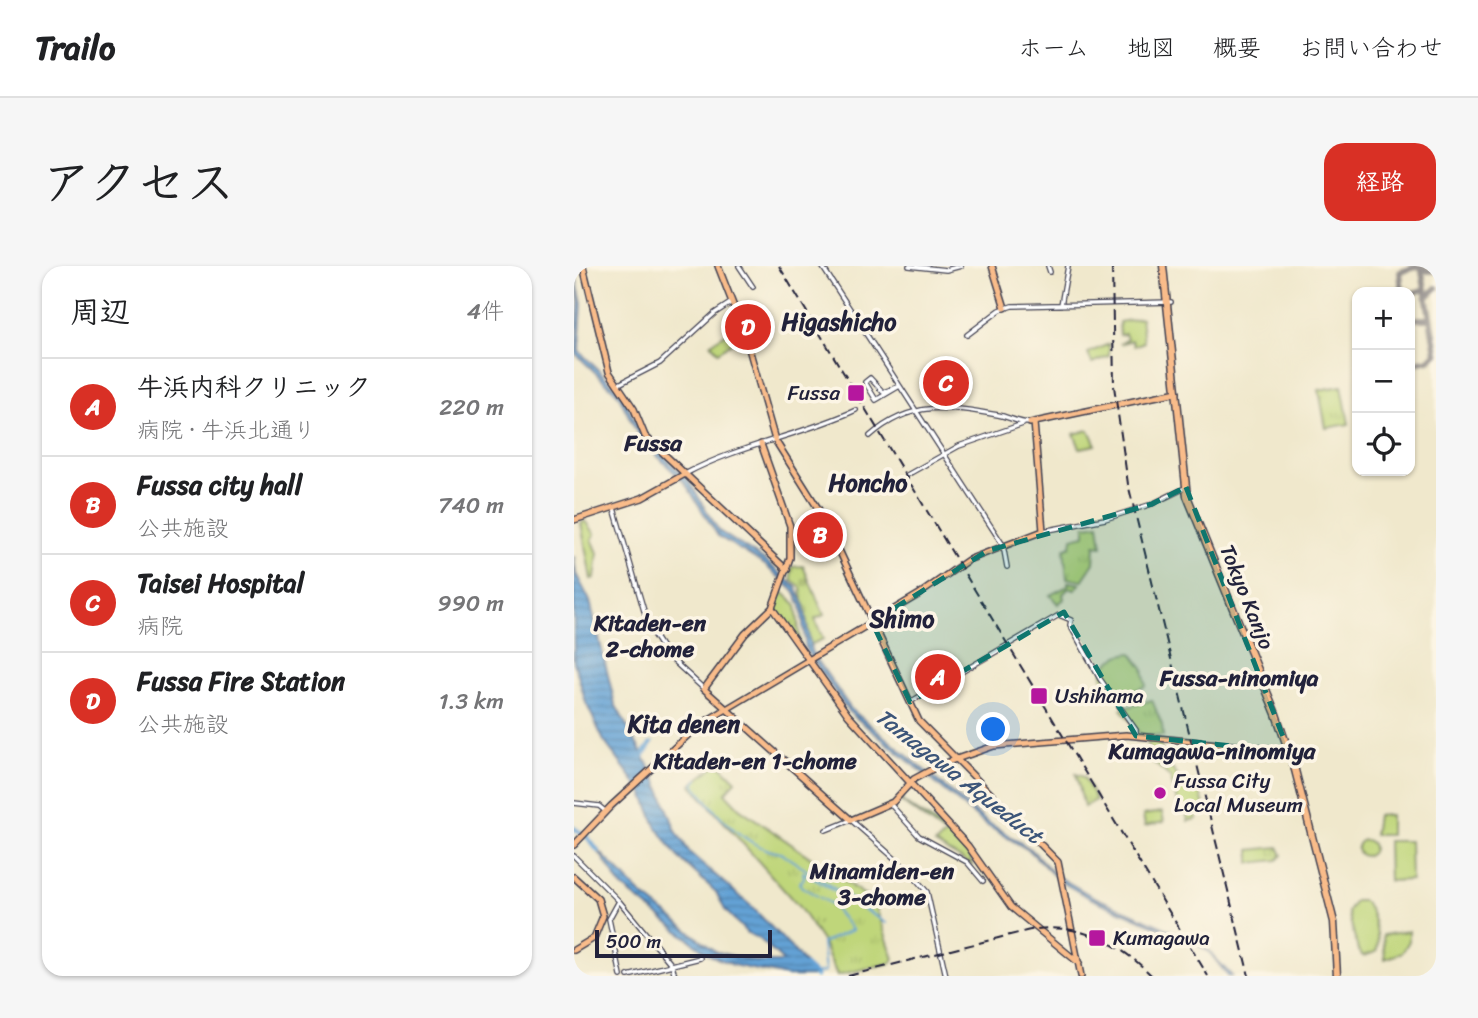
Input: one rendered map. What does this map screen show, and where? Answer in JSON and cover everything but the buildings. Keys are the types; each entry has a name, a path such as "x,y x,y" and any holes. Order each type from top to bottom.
{"highway":[{"name":"Tokyo Kanjo","path":"1165,266 1187,486 1291,752 1334,922 1339,976"}],"main road":[{"path":"583,266 609,372 634,409 648,441 785,575"},
{"path":"719,266 746,338 775,440 824,518 909,702 925,730 1046,847 1058,862 1065,882 1079,968"},
{"path":"994,266 1006,307"},
{"path":"575,844 605,811 698,726 872,622 952,570 1003,545 1041,531 1030,423 1177,392"},
{"path":"761,444 790,526 791,551 772,608 746,634 704,689 851,820 900,796 911,782 926,772 954,758 998,746 1136,736 1291,752"},
{"path":"577,519 642,498 682,475"},
{"path":"772,608 848,715 975,853 1011,907 1079,968"},
{"path":"574,877 598,898 603,914 602,924 595,936 574,950"}],"street":[{"path":"738,266 754,287"},
{"path":"822,266 1003,545 1007,567"},
{"path":"909,266 946,270 961,266"},
{"path":"1048,266 1050,272"},
{"path":"1061,305 1068,266"},
{"path":"617,385 660,363 715,312 732,302"},
{"path":"967,335 1006,307 1169,302"},
{"path":"873,378 883,392 898,387 876,400 865,382 873,378"},
{"path":"870,436 888,420 914,411 944,407 996,414 1030,423"},
{"path":"682,475 718,457 810,430 856,410"},
{"path":"907,475 943,454 1030,423"},
{"path":"1041,531 1105,519 1152,504 1187,486"},
{"path":"614,508 649,628 668,656 704,689"},
{"path":"909,702 1059,615 1072,620 1070,625 1100,680 1136,730 1136,736"},
{"path":"574,803 599,806 605,811"},
{"path":"892,806 919,836 967,862 983,881"},
{"path":"826,830 851,820 910,872 927,892 946,976"},
{"path":"574,856 619,901 672,965 676,976"},
{"path":"619,901 609,919 621,976"},
{"path":"628,976 700,958"}],"highlighted area":[{"path":"1186,487 1289,752 1136,736 1064,612 910,702 872,622 987,551 1152,504"}],"green space":[{"path":"1141,318 1144,342 1134,346 1132,340 1120,344 1127,339 1125,334 1120,335 1119,322"},
{"path":"739,326 742,336 718,352 711,343"},
{"path":"1109,344 1109,356 1092,363 1088,353"},
{"path":"1342,386 1349,424 1326,428 1319,390"},
{"path":"1089,430 1096,445 1080,448 1074,434"},
{"path":"586,521 595,534 592,539 598,553 595,578 591,579 581,523"},
{"path":"1099,524 1102,546 1095,545 1094,563 1082,581 1067,578 1064,549 1071,546 1072,538 1085,535 1085,526"},
{"path":"803,566 824,615 815,619 823,639 810,645 801,588 792,580 791,567"},
{"path":"1068,582 1080,584 1075,590 1069,588 1063,594 1064,599 1058,604 1050,595 1068,586"},
{"path":"781,591 796,604 800,643 775,608"},
{"path":"1132,653 1143,668 1146,686 1129,693 1113,694 1102,676 1103,671 1112,660"},
{"path":"1152,700 1162,725 1163,736 1141,735 1121,709"},
{"path":"1146,739 1160,740 1163,758 1184,784 1198,785 1205,808 1196,811 1197,819 1188,821 1186,811 1180,810 1170,777 1153,762"},
{"path":"718,763 736,781 725,793 739,808 869,898 872,896 894,959 891,963 837,975 822,941 799,907 691,785"},
{"path":"1076,774 1084,777 1096,800 1084,807"},
{"path":"901,798 904,803 945,829 942,832 900,801"},
{"path":"1162,812 1164,822 1145,826 1143,815"},
{"path":"1377,815 1390,815 1390,835 1374,835"},
{"path":"946,834 970,855 972,865 935,844"},
{"path":"1365,840 1371,842 1371,854 1365,856 1359,854 1357,848 1359,842"},
{"path":"1388,841 1410,841 1411,880 1389,881"},
{"path":"1278,847 1282,855 1277,860 1250,863 1250,850"},
{"path":"1355,901 1363,901 1367,905 1377,933 1376,952 1363,956 1358,950 1348,912"},
{"path":"1409,931 1409,941 1402,953 1385,959 1383,935"}],"water":[{"path":"574,266 582,304 579,351 621,392 642,435 688,480 719,531 767,562 796,587 804,604 811,651 851,709 987,822 1031,849 1054,874 1092,896 1202,944 1232,976 1228,976 1210,953 1197,944 1090,898 1058,880 1030,851 986,825 848,711 806,650 801,606 795,592 765,565 718,536 685,483 640,439 618,394 576,354 579,302"},
{"path":"574,556 576,574 590,601 615,704 657,781 676,831 690,853 752,907 814,976 787,976 733,965 709,955 621,886 597,849 641,894 716,952 758,962 784,962 762,941 746,932 725,910 716,892 677,856 656,826 643,793 604,741 586,703 574,661"}],"waterway":[{"path":"650,742 652,744 643,759 641,755 650,742"},
{"path":"643,755 653,742"},
{"path":"698,779 694,784 732,828 755,844 781,853 886,923 803,872 804,878 799,883 802,887 831,904 852,930 822,943 825,972 815,974"},
{"path":"574,828 588,838 598,851"},
{"path":"805,966 816,976"}],"taxiway":[{"path":"1402,287 1400,272 1419,266"},
{"path":"1421,266 1436,353"},
{"path":"1422,266 1428,271 1436,271"},
{"path":"1427,297 1436,288"},
{"path":"1415,292 1425,289"},
{"path":"1415,319 1430,319"},
{"path":"1415,363 1429,360 1436,353"}],"railway":[{"path":"779,266 1208,976"},
{"path":"1112,266 1114,386 1128,484 1249,976"},
{"path":"848,976 1044,928 1079,931 1111,944 1152,976"}],"place":[{"name":"Fussa Fire Station","path":"748,327"},
{"name":"Taisei Hospital","path":"946,383"},
{"name":"Fussa","path":"856,393"},
{"name":"Fussa city hall","path":"820,535"},
{"name":"牛浜内科クリニック","path":"938,677"},
{"name":"Ushihama","path":"1039,696"},
{"name":"Fussa City Local Museum","path":"1160,793"},
{"name":"Kumagawa","path":"1097,938"}],"district":[{"name":"Higashicho","path":"839,322"},
{"name":"Fussa","path":"653,443"},
{"name":"Honcho","path":"868,483"},
{"name":"Shimo","path":"902,619"},
{"name":"Kitaden-en 2-chome","path":"650,636"},
{"name":"Fussa-ninomiya","path":"1239,678"},
{"name":"Kita denen","path":"684,724"},
{"name":"Kumagawa-ninomiya","path":"1212,751"},
{"name":"Kitaden-en 1-chome","path":"755,761"},
{"name":"Minamiden-en 3-chome","path":"882,884"}],"water label":[{"name":"Tamagawa Aqueduct","path":"959,776"}]}
